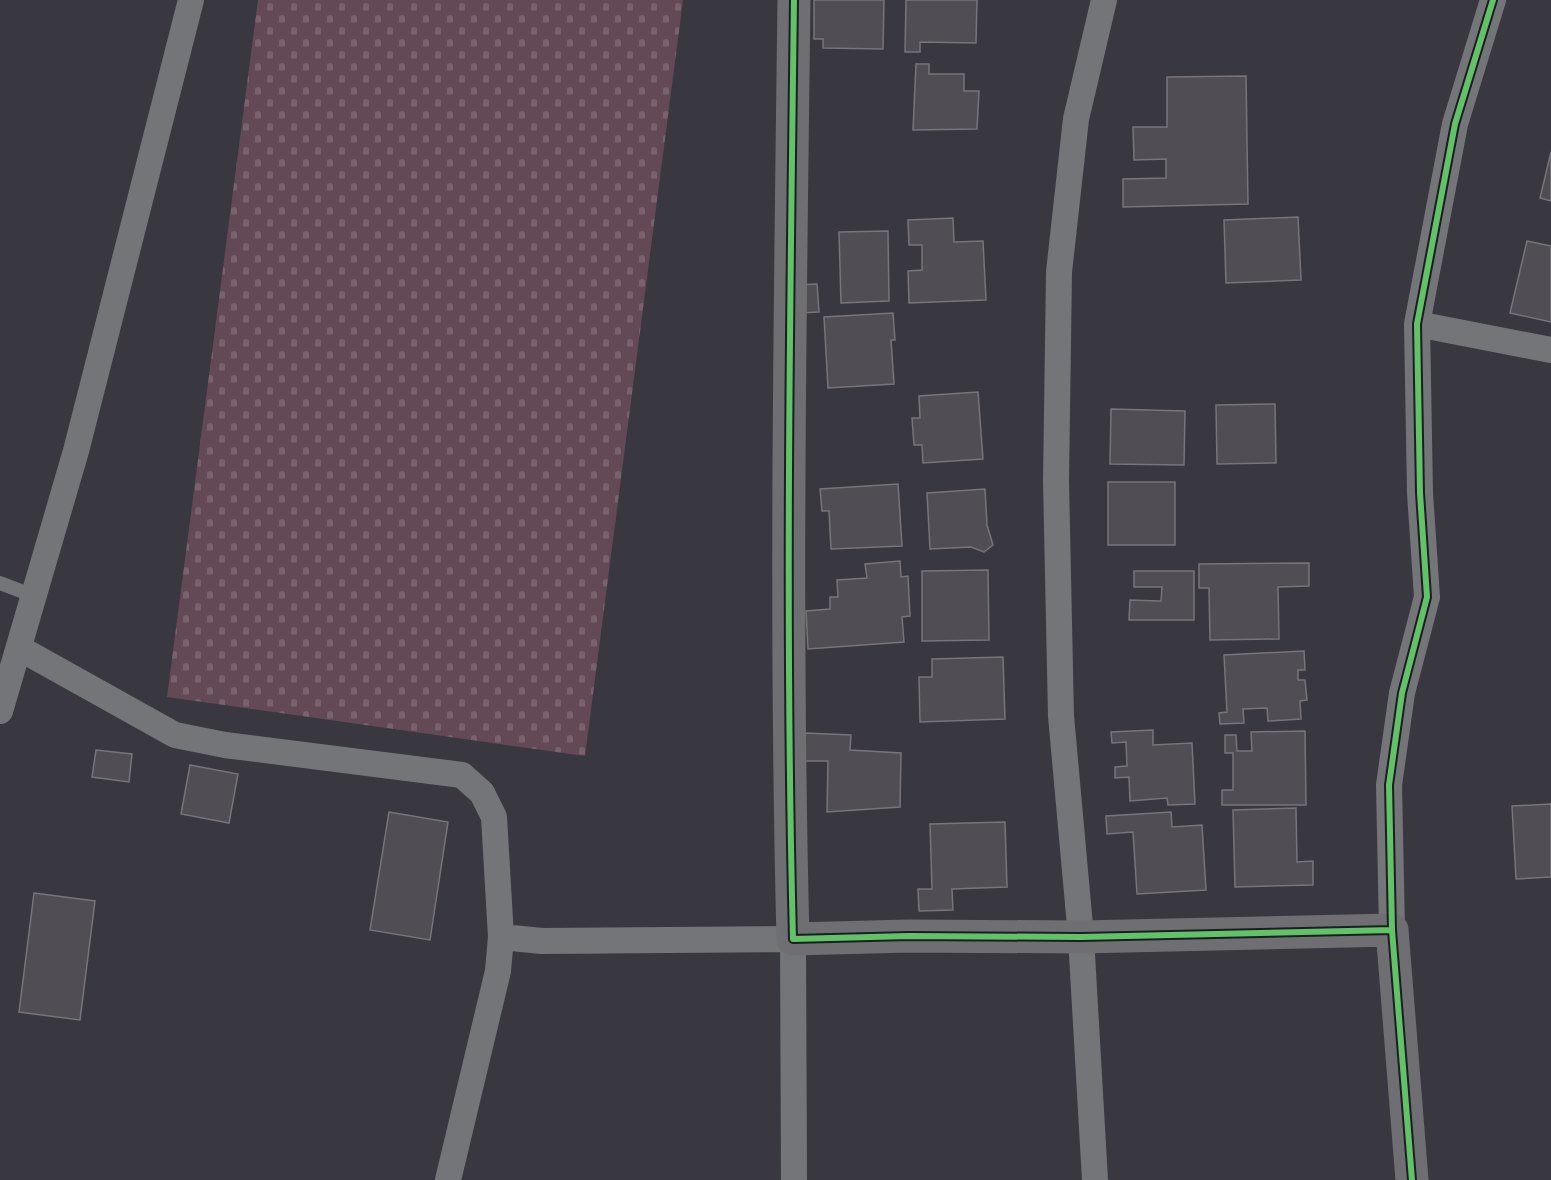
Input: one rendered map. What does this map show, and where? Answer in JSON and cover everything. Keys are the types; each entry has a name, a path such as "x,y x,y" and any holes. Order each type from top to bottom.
{"street":[{"path":"0,711 76,451 190,0"},
{"path":"794,0 790,327 794,1180"},
{"path":"1095,1180 1081,937 1061,716 1056,481 1059,272 1076,118 1104,0"},
{"path":"1412,1180 1392,930 1389,785 1402,693 1427,597 1419,493 1417,324 1455,124 1493,0"},
{"path":"1417,324 1551,350"},
{"path":"19,648 175,735 225,745 462,775 482,793 494,817 501,937 498,971 448,1180"},
{"path":"501,937 542,941 909,936 1081,937 1392,930"}],"lane":[{"path":"0,583 34,596"}],"green space":[{"path":"258,0 683,0 585,756 167,697"}],"building":[{"path":"814,0 884,0 883,49 823,48 823,39 814,39"},
{"path":"906,0 977,0 976,43 920,42 920,52 905,52"},
{"path":"916,64 929,64 929,74 964,74 964,91 979,91 977,129 913,130"},
{"path":"1246,76 1248,204 1123,207 1123,179 1166,178 1166,159 1134,160 1133,127 1167,127 1167,77"},
{"path":"1551,152 1551,201 1540,198"},
{"path":"1298,217 1301,280 1226,283 1224,220"},
{"path":"953,218 954,242 983,241 986,300 909,303 908,271 922,270 922,245 909,245 908,220"},
{"path":"888,231 889,301 841,303 839,232"},
{"path":"1527,241 1551,246 1551,322 1510,313"},
{"path":"817,284 819,312 798,313 797,285"},
{"path":"893,313 895,340 891,340 894,384 828,388 824,317"},
{"path":"978,392 983,459 923,463 922,445 914,445 912,418 920,418 919,396"},
{"path":"1275,404 1276,463 1217,464 1216,405"},
{"path":"1111,409 1185,411 1184,465 1110,464"},
{"path":"1108,482 1175,482 1175,545 1108,545"},
{"path":"898,484 902,546 831,549 829,511 822,511 820,489"},
{"path":"985,489 987,525 993,545 984,552 971,547 930,549 927,493"},
{"path":"900,561 901,577 908,576 910,616 902,617 904,642 808,649 806,611 830,609 830,597 838,597 837,580 867,578 865,564"},
{"path":"1309,563 1309,586 1278,587 1279,639 1210,640 1209,588 1199,588 1199,564"},
{"path":"988,570 989,640 922,641 922,571"},
{"path":"1134,571 1194,571 1194,620 1129,620 1130,600 1161,601 1162,587 1134,587"},
{"path":"1304,651 1305,670 1298,670 1298,680 1305,680 1307,700 1300,701 1301,719 1268,721 1267,708 1243,709 1244,723 1220,724 1219,713 1227,712 1224,655"},
{"path":"1003,657 1005,719 920,722 919,677 932,677 932,659"},
{"path":"1153,730 1153,745 1192,743 1195,804 1168,805 1167,798 1130,801 1129,777 1115,778 1115,767 1127,766 1126,742 1112,743 1111,732"},
{"path":"1305,731 1306,805 1222,805 1222,790 1233,790 1233,753 1225,753 1225,735 1236,735 1237,751 1252,751 1251,732"},
{"path":"805,733 851,735 850,750 901,753 900,807 827,812 828,761 805,761"},
{"path":"96,750 132,754 129,782 92,777"},
{"path":"190,765 238,774 229,823 181,814"},
{"path":"1551,804 1551,877 1516,879 1512,806"},
{"path":"1296,808 1297,862 1313,861 1313,885 1235,887 1233,810"},
{"path":"389,812 448,822 430,940 370,930"},
{"path":"1171,812 1172,827 1202,825 1206,890 1137,894 1133,832 1107,834 1106,816"},
{"path":"1005,822 1007,887 952,889 953,910 919,911 918,889 932,889 930,824"},
{"path":"34,893 95,901 80,1020 19,1012"}],"cycle path":[{"path":"794,0 789,587 793,939 909,936 1081,937 1392,930"},
{"path":"1412,1180 1392,930 1389,785 1402,693 1427,597 1420,493 1417,324 1455,124 1493,0"}]}
